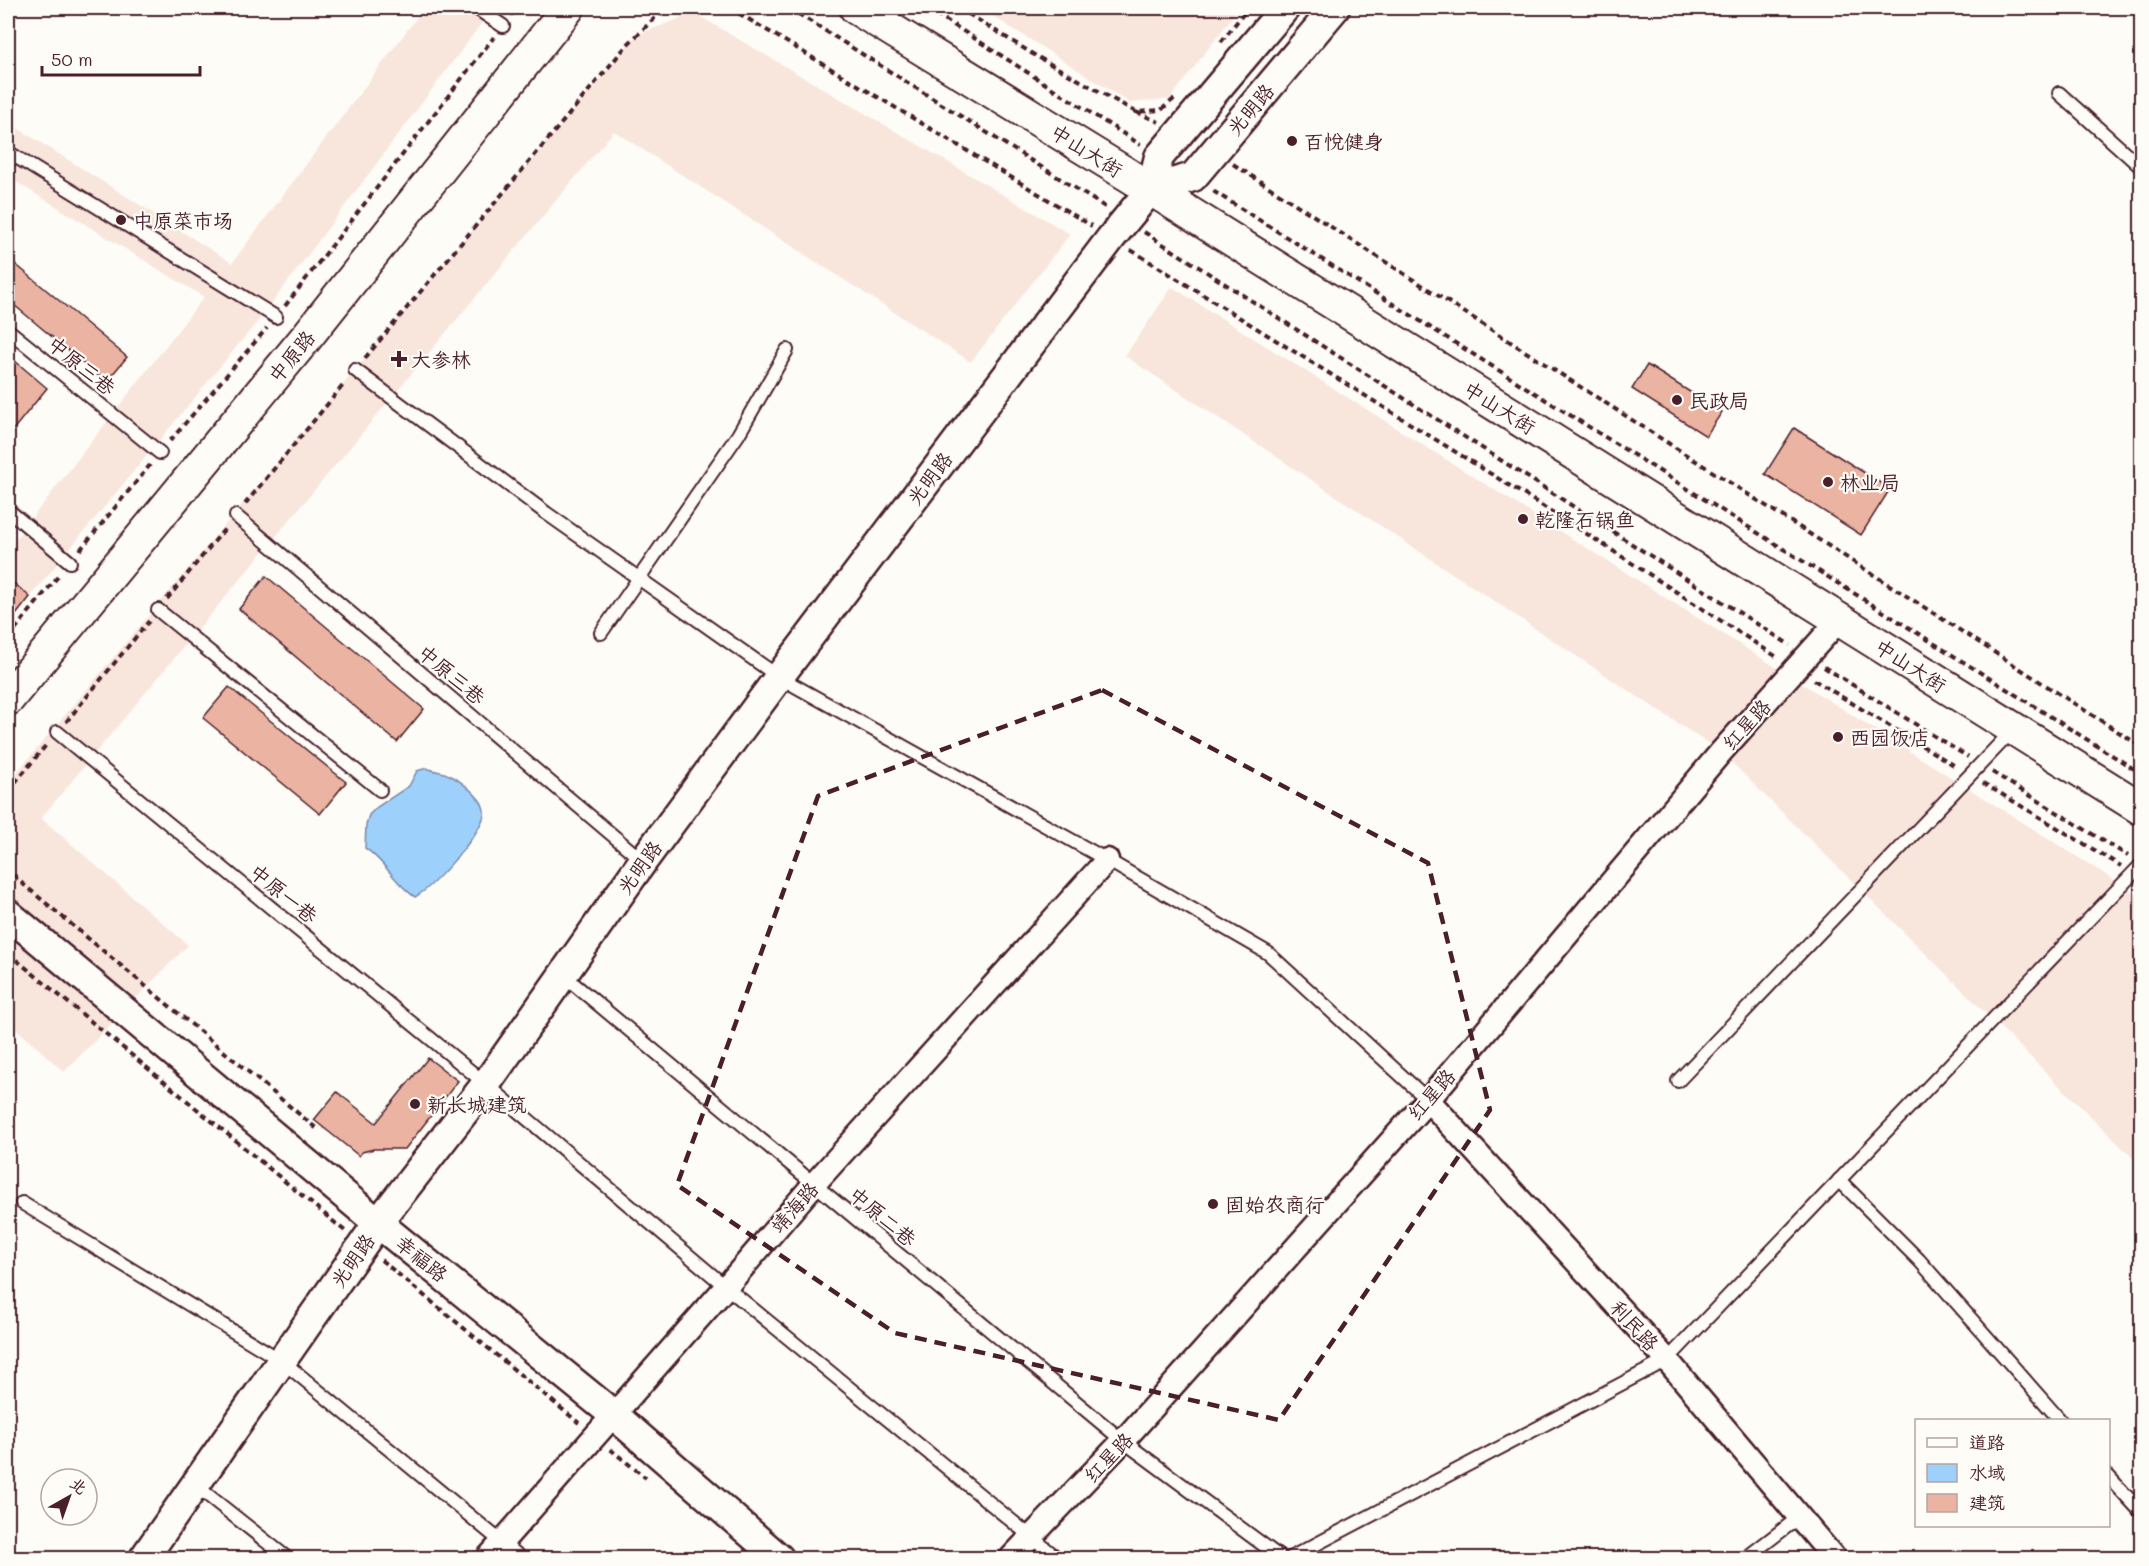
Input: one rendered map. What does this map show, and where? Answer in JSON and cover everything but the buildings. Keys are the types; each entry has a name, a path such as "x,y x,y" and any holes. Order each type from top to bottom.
{"main road":[{"name":"中原路","path":"8,699 297,348 568,8"},
{"name":"中山大街","path":"856,8 1151,189 2142,809"}],"street":[{"name":"光明路","path":"144,1558 370,1234 486,1084 643,861 779,677 1151,189 1159,157 1285,8"},
{"name":"光明路","path":"1192,177 1335,8"},
{"path":"1151,189 1192,177"},
{"name":"红星路","path":"1011,1558 1123,1441 1428,1100 1720,752 1840,619"},
{"name":"靖海路","path":"495,1551 814,1184 1107,860"},
{"name":"幸福路","path":"8,914 370,1234 614,1415 779,1558"},
{"name":"利民路","path":"1428,1100 1667,1360 1833,1558"}],"lane":[{"path":"476,8 503,26"},
{"path":"2059,93 2142,168"},
{"path":"8,152 276,317"},
{"name":"中原三巷","path":"8,330 160,453"},
{"path":"601,633 738,435 787,350"},
{"path":"356,370 546,513 779,677 1107,860 1268,954 1428,1100"},
{"path":"8,510 70,562"},
{"name":"中原三巷","path":"236,516 643,861"},
{"path":"158,610 380,790"},
{"path":"1678,1081 2013,730"},
{"name":"中原一巷","path":"57,732 486,1084 726,1287 1057,1558"},
{"path":"1290,1558 1667,1360 2139,867"},
{"name":"中原二巷","path":"563,975 1123,1441 1281,1558"},
{"path":"1839,1180 1919,1260 2059,1419"},
{"path":"22,1203 282,1360 495,1551 521,1558"},
{"path":"2110,1477 2142,1514"},
{"path":"195,1485 287,1558"},
{"path":"1746,1558 1798,1518"}],"path":[{"path":"8,791 627,45 665,8"},
{"path":"730,8 1119,229 1801,662 1873,714 1970,775 2139,867"},
{"path":"789,8 1119,229 1574,525 1801,662 1980,765 2139,867"},
{"path":"927,8 1159,157"},
{"path":"959,8 1036,56 1136,112 1180,132"},
{"path":"1217,48 1248,8"},
{"path":"1136,112 1161,110 1179,94"},
{"path":"1214,152 2142,747"},
{"path":"1192,177 2142,774"},
{"path":"8,866 17,879 317,1129"},
{"path":"8,952 370,1234 595,1437 648,1480"}],"highlighted area":[{"path":"1102,690 1428,863 1490,1110 1279,1420 895,1333 677,1185 818,796"}],"shaded area":[{"path":"424,8 493,8 266,311 30,597 8,578 8,549 204,297 8,177 8,122 232,263"},
{"path":"980,8 1239,8 1170,99 1130,103"},
{"path":"694,13 1070,234 971,362 614,131 41,818 188,945 64,1072 8,1021 8,783 637,35"},
{"path":"1172,287 2141,897 2141,1166 1721,752 1125,356"}],"water":[{"path":"427,768 447,774 462,783 481,802 484,814 481,824 465,847 423,892 415,897 365,848 366,825 369,815 377,807 409,786 417,771"}],"place":[{"name":"百悦健身","path":"1292,141"},
{"name":"中原菜市场","path":"121,220"},
{"name":"大参林","path":"399,359"},
{"name":"民政局","path":"1677,400"},
{"name":"林业局","path":"1828,482"},
{"name":"乾隆石锅鱼","path":"1523,519"},
{"name":"西园饭店","path":"1838,737"},
{"name":"新长城建筑","path":"415,1104"},
{"name":"固始农商行","path":"1213,1204"}]}
